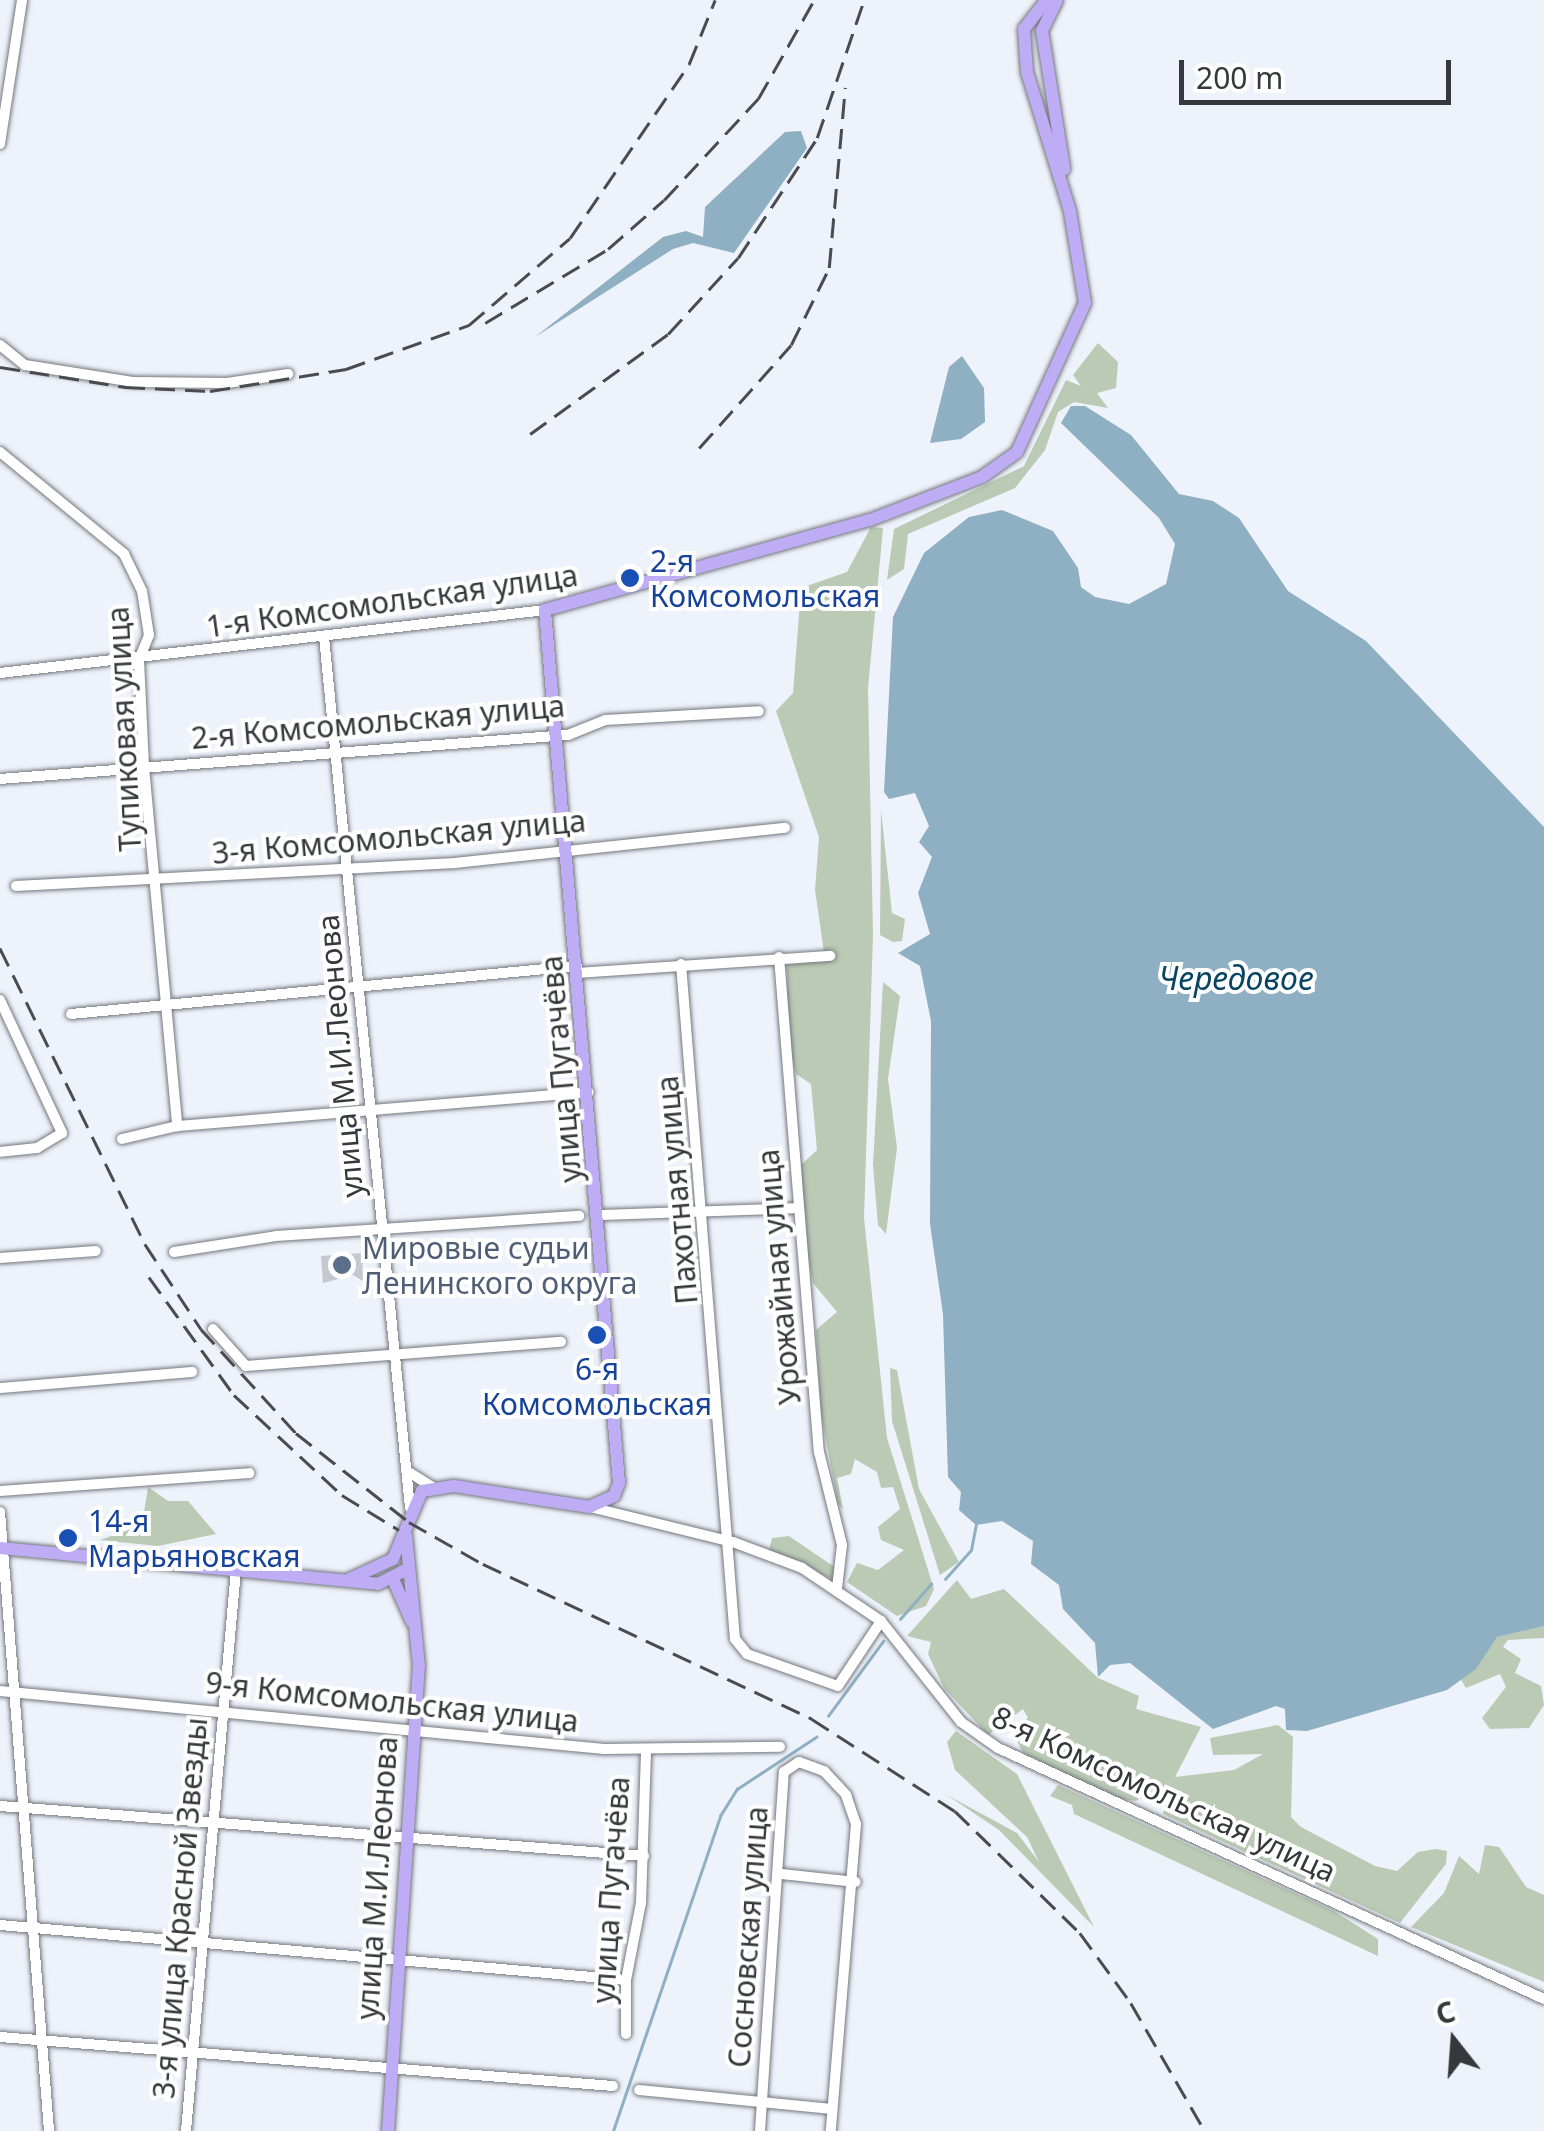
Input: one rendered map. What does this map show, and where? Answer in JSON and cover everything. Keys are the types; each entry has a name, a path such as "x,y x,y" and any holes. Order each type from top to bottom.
{"main road":[{"path":"1047,0 1024,30 1027,72 1070,211"},
{"path":"1057,0 1042,31 1070,211"},
{"name":"1-я Комсомольская улица","path":"545,610 704,571 898,509 982,477 1030,432 1085,303 1070,211"},
{"name":"улица Пугачёва","path":"545,610 621,1458 614,1496"},
{"path":"408,1607 392,1582 393,1560 408,1521 434,1488"},
{"name":"8-я Комсомольская улица","path":"434,1488 589,1507"},
{"path":"589,1507 614,1496"},
{"path":"408,1521 408,1607"},
{"path":"3,1548 367,1582 392,1582 408,1569"},
{"path":"350,1580 393,1560"},
{"path":"350,1580 392,1582"},
{"path":"367,1582 408,1607"},
{"name":"улица М.И.Леонова","path":"388,2131 388,2070 413,1733 416,1629 408,1607"}],"street":[{"path":"0,144 22,0"},
{"path":"0,345 25,365 134,382 227,383 288,374"},
{"name":"Тупиковая улица","path":"0,452 124,554 142,591 149,635 139,660 144,767 178,1126"},
{"name":"1-я Комсомольская улица","path":"0,673 139,660 545,610"},
{"name":"улица М.И.Леонова","path":"324,638 338,749 392,1352 407,1471 408,1521"},
{"name":"2-я Комсомольская улица","path":"0,779 338,749 556,736 605,720 759,710"},
{"name":"3-я Комсомольская улица","path":"16,886 348,870 785,828"},
{"path":"71,1014 578,969 830,956"},
{"name":"Урожайная улица","path":"778,958 819,1452 842,1546 837,1588"},
{"name":"Пахотная улица","path":"682,964 732,1542 729,1594 740,1650 838,1686 881,1621"},
{"path":"0,1000 61,1125 56,1140 0,1152"},
{"path":"122,1139 178,1126 588,1092"},
{"path":"600,1216 796,1208"},
{"path":"174,1252 380,1229 579,1216"},
{"path":"0,1258 96,1251"},
{"path":"213,1329 246,1366 561,1342"},
{"path":"0,1388 192,1372"},
{"path":"407,1471 434,1488"},
{"path":"0,1491 249,1473"},
{"path":"614,1496 628,1516"},
{"name":"8-я Комсомольская улица","path":"589,1507 732,1542 837,1588 881,1621 961,1722 1014,1758 1544,1998"},
{"path":"0,1512 28,1809 48,2131"},
{"name":"3-я улица Красной Звезды","path":"186,2131 190,2052 216,1824 222,1709 236,1570"},
{"name":"9-я Комсомольская улица","path":"0,1690 222,1709 413,1733 646,1749 780,1747"},
{"name":"улица Пугачёва","path":"626,2034 626,1980 644,1856 646,1749"},
{"name":"Сосновская улица","path":"760,2131 782,1874 784,1772 807,1762 846,1795 856,1824 856,1882"},
{"path":"0,1806 405,1842 644,1856"},
{"path":"782,1874 856,1882 830,2131"},
{"path":"0,1925 396,1954 626,1980"},
{"path":"0,2038 613,2086"},
{"path":"639,2090 832,2109"}],"green space":[{"path":"1098,343 1118,362 1116,388 1097,393 1108,408 1074,402 1058,412 1045,450 1015,488 908,534 904,569 887,580 894,529 1024,466 1066,380 1081,386 1073,375"},
{"path":"871,527 883,528 868,688 873,935 864,1218 887,1438 934,1589 926,1606 897,1616 847,1582 857,1563 878,1570 904,1550 881,1540 878,1527 900,1509 893,1487 881,1488 877,1472 855,1459 851,1474 837,1478 843,1509 838,1504 821,1414 816,1330 837,1312 813,1283 804,1236 799,1167 817,1150 811,1084 796,1074 788,1039 787,965 825,959 815,890 819,837 776,711 793,693 801,588 847,572"},
{"path":"881,810 892,913 905,919 902,941 893,942 880,935"},
{"path":"883,982 900,996 888,1079 897,1148 886,1234 878,1225 873,1165"},
{"path":"890,1368 897,1370 919,1489 959,1562 940,1575 892,1421"},
{"path":"148,1487 168,1501 188,1501 216,1534 158,1546 100,1540 142,1525"},
{"path":"789,1536 839,1570 836,1581 769,1550 772,1538"},
{"path":"957,1580 971,1599 1004,1589 1098,1678 1139,1696 1136,1709 1201,1727 1175,1777 1234,1770 1263,1754 1213,1755 1210,1738 1278,1725 1293,1737 1291,1817 1301,1827 1375,1866 1397,1871 1418,1852 1436,1849 1447,1851 1446,1864 1400,1923 1163,1814 1166,1794 1156,1789 1136,1801 1116,1798 1023,1753 1011,1729 1028,1718 1023,1709 988,1735 944,1688 928,1654 931,1642 907,1636"},
{"path":"1544,1626 1544,1638 1508,1640 1503,1647 1521,1659 1515,1673 1541,1686 1544,1705 1529,1728 1490,1729 1482,1718 1506,1687 1500,1674 1466,1688 1460,1678 1496,1637"},
{"path":"956,1731 1017,1774 1094,1927 999,1830 947,1795 1017,1833 1039,1862 1027,1837 955,1770 947,1742"},
{"path":"1058,1785 1334,1911 1378,1939 1378,1956 1074,1814 1072,1805 1050,1796"},
{"path":"1485,1845 1499,1847 1526,1887 1544,1895 1544,1982 1411,1927 1444,1893 1459,1856 1479,1874"}],"water":[{"path":"801,131 807,148 734,253 693,243 673,249 535,337 663,237 686,231 703,237 705,207 785,132"},
{"path":"962,356 984,388 985,422 961,439 930,443 949,367"},
{"name":"Чередовое","path":"1071,406 1085,406 1131,435 1179,494 1213,501 1239,518 1288,591 1366,641 1544,827 1544,1626 1497,1637 1476,1669 1447,1690 1307,1731 1286,1730 1285,1709 1276,1706 1213,1729 1130,1663 1110,1665 1098,1677 1095,1643 1063,1609 1059,1585 1031,1564 1033,1541 1002,1521 976,1525 959,1510 961,1492 948,1477 943,1314 930,1224 931,1021 920,966 898,953 930,934 918,893 932,857 919,842 929,826 915,793 889,799 884,792 893,617 924,553 969,517 1002,510 1053,531 1078,568 1081,587 1095,597 1129,604 1166,584 1175,544 1159,518 1061,423"}],"building":[{"name":"Мировые судьи Ленинского округа","path":"362,1253 363,1281 353,1275 323,1283 321,1256"}],"waterway":[{"path":"945,1579 971,1550 976,1525"},
{"path":"900,1619 931,1584"},
{"path":"828,1716 883,1641"},
{"path":"613,2131 720,1816 737,1789 816,1737"}],"railway":[{"path":"0,367 125,387 210,391 346,369 469,325 570,238 689,64 715,0"},
{"path":"485,323 608,249 664,200 758,99 814,0"},
{"path":"530,434 668,334 738,258 817,138 864,0"},
{"path":"699,448 791,345 829,268 845,88"},
{"path":"0,948 145,1244 201,1329 296,1433 409,1522 483,1564 812,1719 955,1811 1080,1933 1131,2003 1205,2131"},
{"path":"149,1277 234,1395 342,1495 399,1530"}],"place":[{"name":"2-я Комсомольская","path":"630,578"},
{"name":"Мировые судьи Ленинского округа","path":"342,1265"},
{"name":"6-я Комсомольская","path":"597,1335"},
{"name":"14-я Марьяновская","path":"68,1538"}]}
